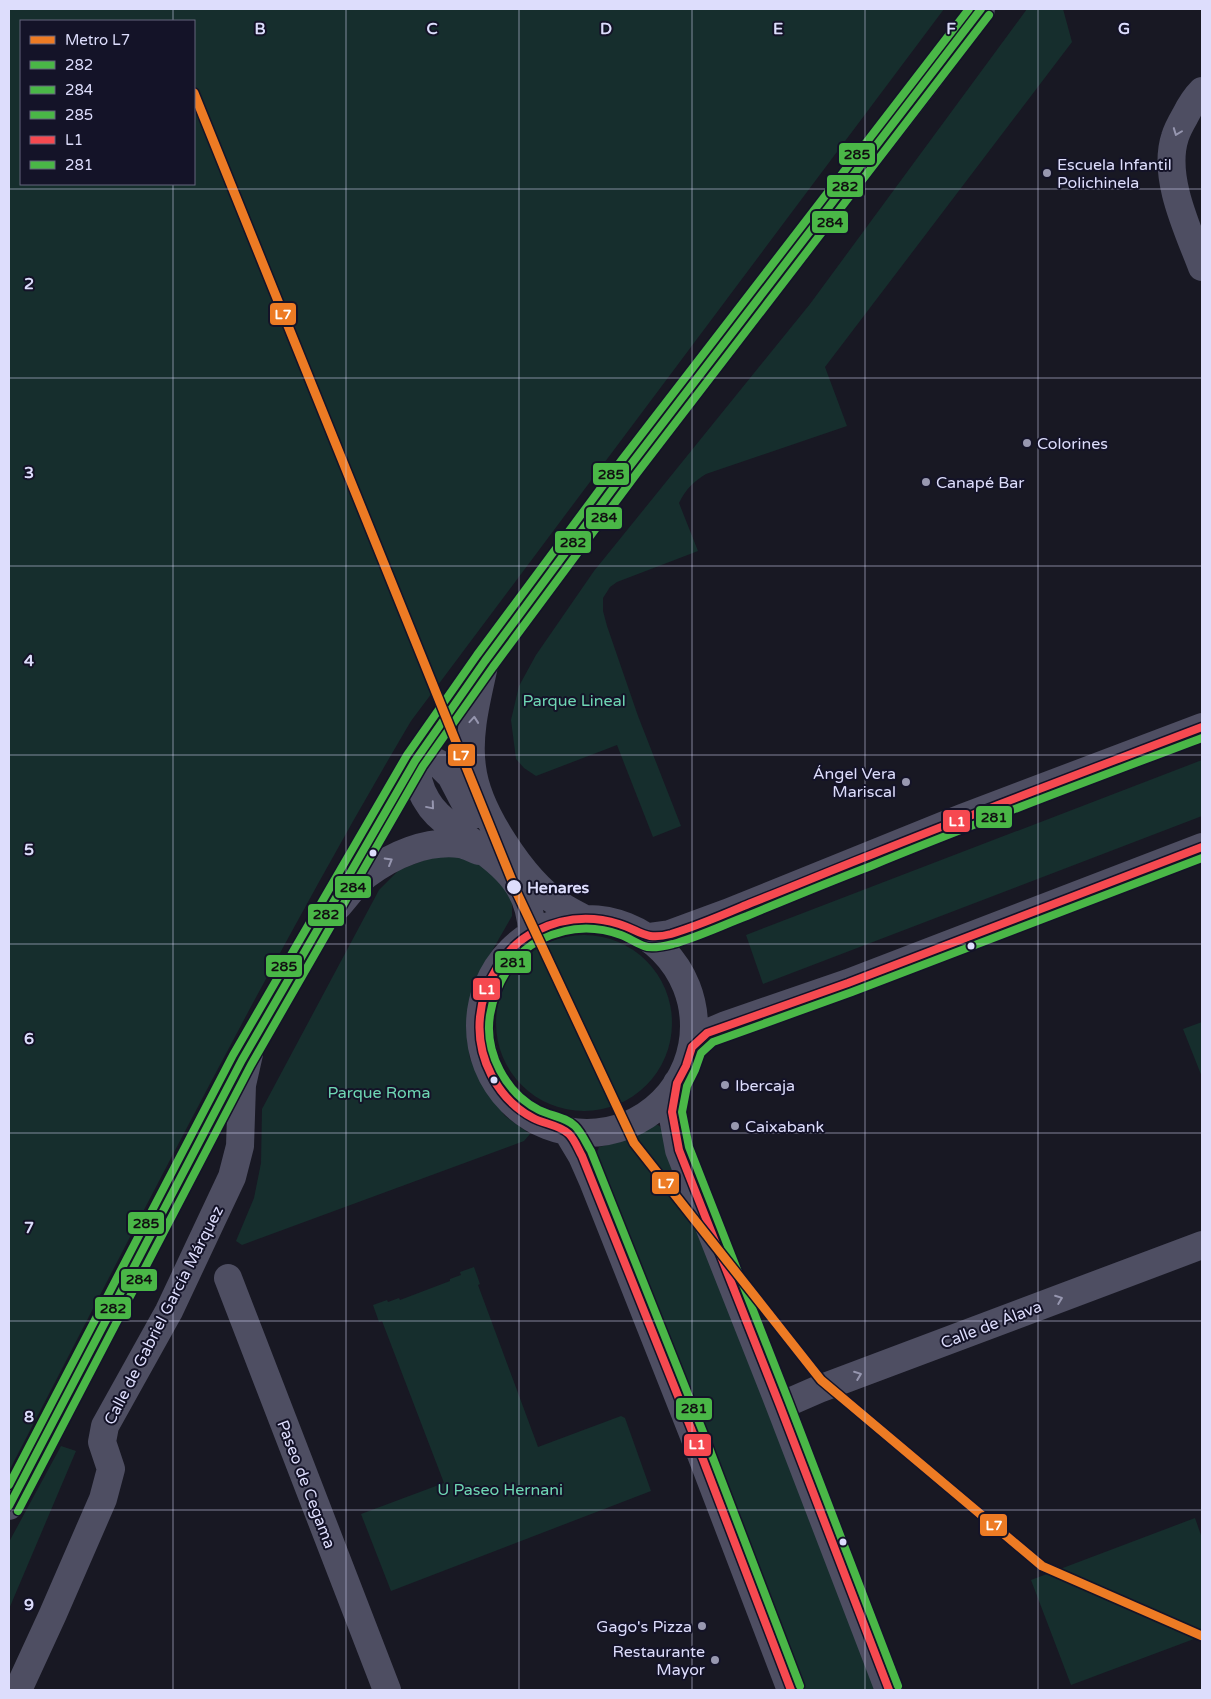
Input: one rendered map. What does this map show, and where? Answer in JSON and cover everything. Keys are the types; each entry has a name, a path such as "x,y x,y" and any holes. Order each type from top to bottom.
{"street":[{"path":"9,1506 252,1043 417,759 485,662 628,467 981,9"},
{"path":"1202,91 1193,100 1174,138 1172,159 1176,199 1202,268"},
{"path":"485,662 474,711 471,766 476,790 498,850"},
{"path":"648,938 670,934 967,816 1202,727"},
{"path":"417,759 438,763 451,776 464,801 498,850 526,896 532,915 532,933"},
{"path":"317,931 365,876 400,855 438,844 462,844 498,850 527,874 559,905 583,918"},
{"path":"692,1047 707,1033 726,1024 848,983 1202,847"},
{"path":"583,918 617,922 648,938 671,959 686,986 693,1016 694,1032 692,1047 686,1066 677,1083 665,1099 650,1112 622,1128 590,1133 567,1131 538,1121 513,1104 498,1087 488,1068 481,1047 479,1025 482,1002 489,982 505,957 515,946 532,933 557,922 583,918"},
{"name":"Calle de Gabriel García Márquez","path":"18,1690 103,1499 111,1469 102,1442 105,1426 169,1311 232,1177 240,1146 242,1085 252,1043"},
{"path":"677,1083 672,1112 679,1150 780,1406 888,1690"},
{"path":"567,1131 582,1156 593,1181 694,1436 791,1690"},
{"name":"Calle de Álava","path":"780,1406 819,1389 1202,1244"},
{"name":"Paseo de Cegama","path":"228,1278 387,1690"}],"green space":[{"path":"9,9 944,9 411,721 255,999 9,1471"},
{"name":"Parque Lineal","path":"1027,9 1063,9 1072,42 825,367 847,426 701,477 687,490 679,503 698,551 617,582 610,587 603,598 603,611 607,626 638,716 681,826 653,837 617,745 536,776 524,768 516,759 511,720 519,686 536,655 594,571 810,304"},
{"path":"1202,760 1202,816 763,984 746,935"},
{"name":"Parque Roma","path":"443,853 478,861 505,885 512,900 512,916 477,977 468,1015 467,1037 470,1059 486,1090 505,1116 530,1134 524,1141 242,1245 236,1241 254,1198 261,1163 262,1109 379,890 399,870"},
{"path":"575,935 593,935 626,945 652,967 662,981 668,997 672,1023 668,1049 662,1065 640,1091 626,1101 610,1107 593,1111 575,1111 542,1101 516,1079 506,1065 500,1049 496,1032 496,1014 506,981 528,955 542,945 558,939"},
{"path":"1202,1022 1202,1077 1183,1029"},
{"path":"655,1125 663,1129 878,1690 802,1690 597,1156 599,1147 633,1138"},
{"name":"U Paseo Hernani","path":"474,1267 480,1284 478,1285 538,1447 621,1416 625,1418 651,1491 391,1591 361,1514 444,1483 382,1321 379,1322 373,1305 387,1300 388,1302 399,1298 400,1300 450,1281 450,1279 461,1275 460,1272"},
{"path":"61,1446 76,1451 9,1609 9,1542"},
{"path":"1195,1518 1202,1538 1202,1636 1071,1685 1031,1580"}],"metro line":[{"name":"L7","path":"195,95 517,893 634,1143 821,1380 1042,1566 1202,1636"}],"transit line":[{"name":"285","path":"9,1485 233,1055 407,755 477,655 621,461 969,9"},
{"name":"282","path":"9,1506 242,1060 415,761 485,661 629,467 981,9"},
{"name":"284","path":"18,1511 251,1065 423,766 493,667 637,473 989,15"},
{"name":"L1","path":"791,1690 694,1436 582,1156 569,1134 557,1127 533,1118 509,1100 499,1088 486,1062 482,1047 480,1017 482,1004 491,979 505,956 515,946 536,931 556,923 576,919 597,919 619,924 649,936 671,934 1202,727"},
{"name":"281","path":"800,1686 703,1432 591,1151 575,1126 527,1103 507,1082 494,1057 489,1029 492,1004 496,993 506,972 521,953 540,940 560,932 580,929 601,930 621,935 647,947 673,944 994,817 1202,738"},
{"name":"L1","path":"889,1690 679,1150 672,1112 677,1083 686,1066 692,1047 707,1033 848,983 1202,847"},
{"name":"281","path":"898,1686 689,1147 682,1112 687,1086 701,1053 713,1042 852,992 1202,858"}],"place":[{"name":"Escuela Infantil Polichinela","path":"1047,173"},
{"name":"Colorines","path":"1027,443"},
{"name":"Canapé Bar","path":"926,482"},
{"name":"Ángel Vera Mariscal","path":"906,782"},
{"name":"Henares","path":"514,887"},
{"name":"Ibercaja","path":"725,1085"},
{"name":"Caixabank","path":"735,1126"},
{"name":"Gago's Pizza","path":"702,1626"},
{"name":"Restaurante Mayor","path":"715,1660"}]}
